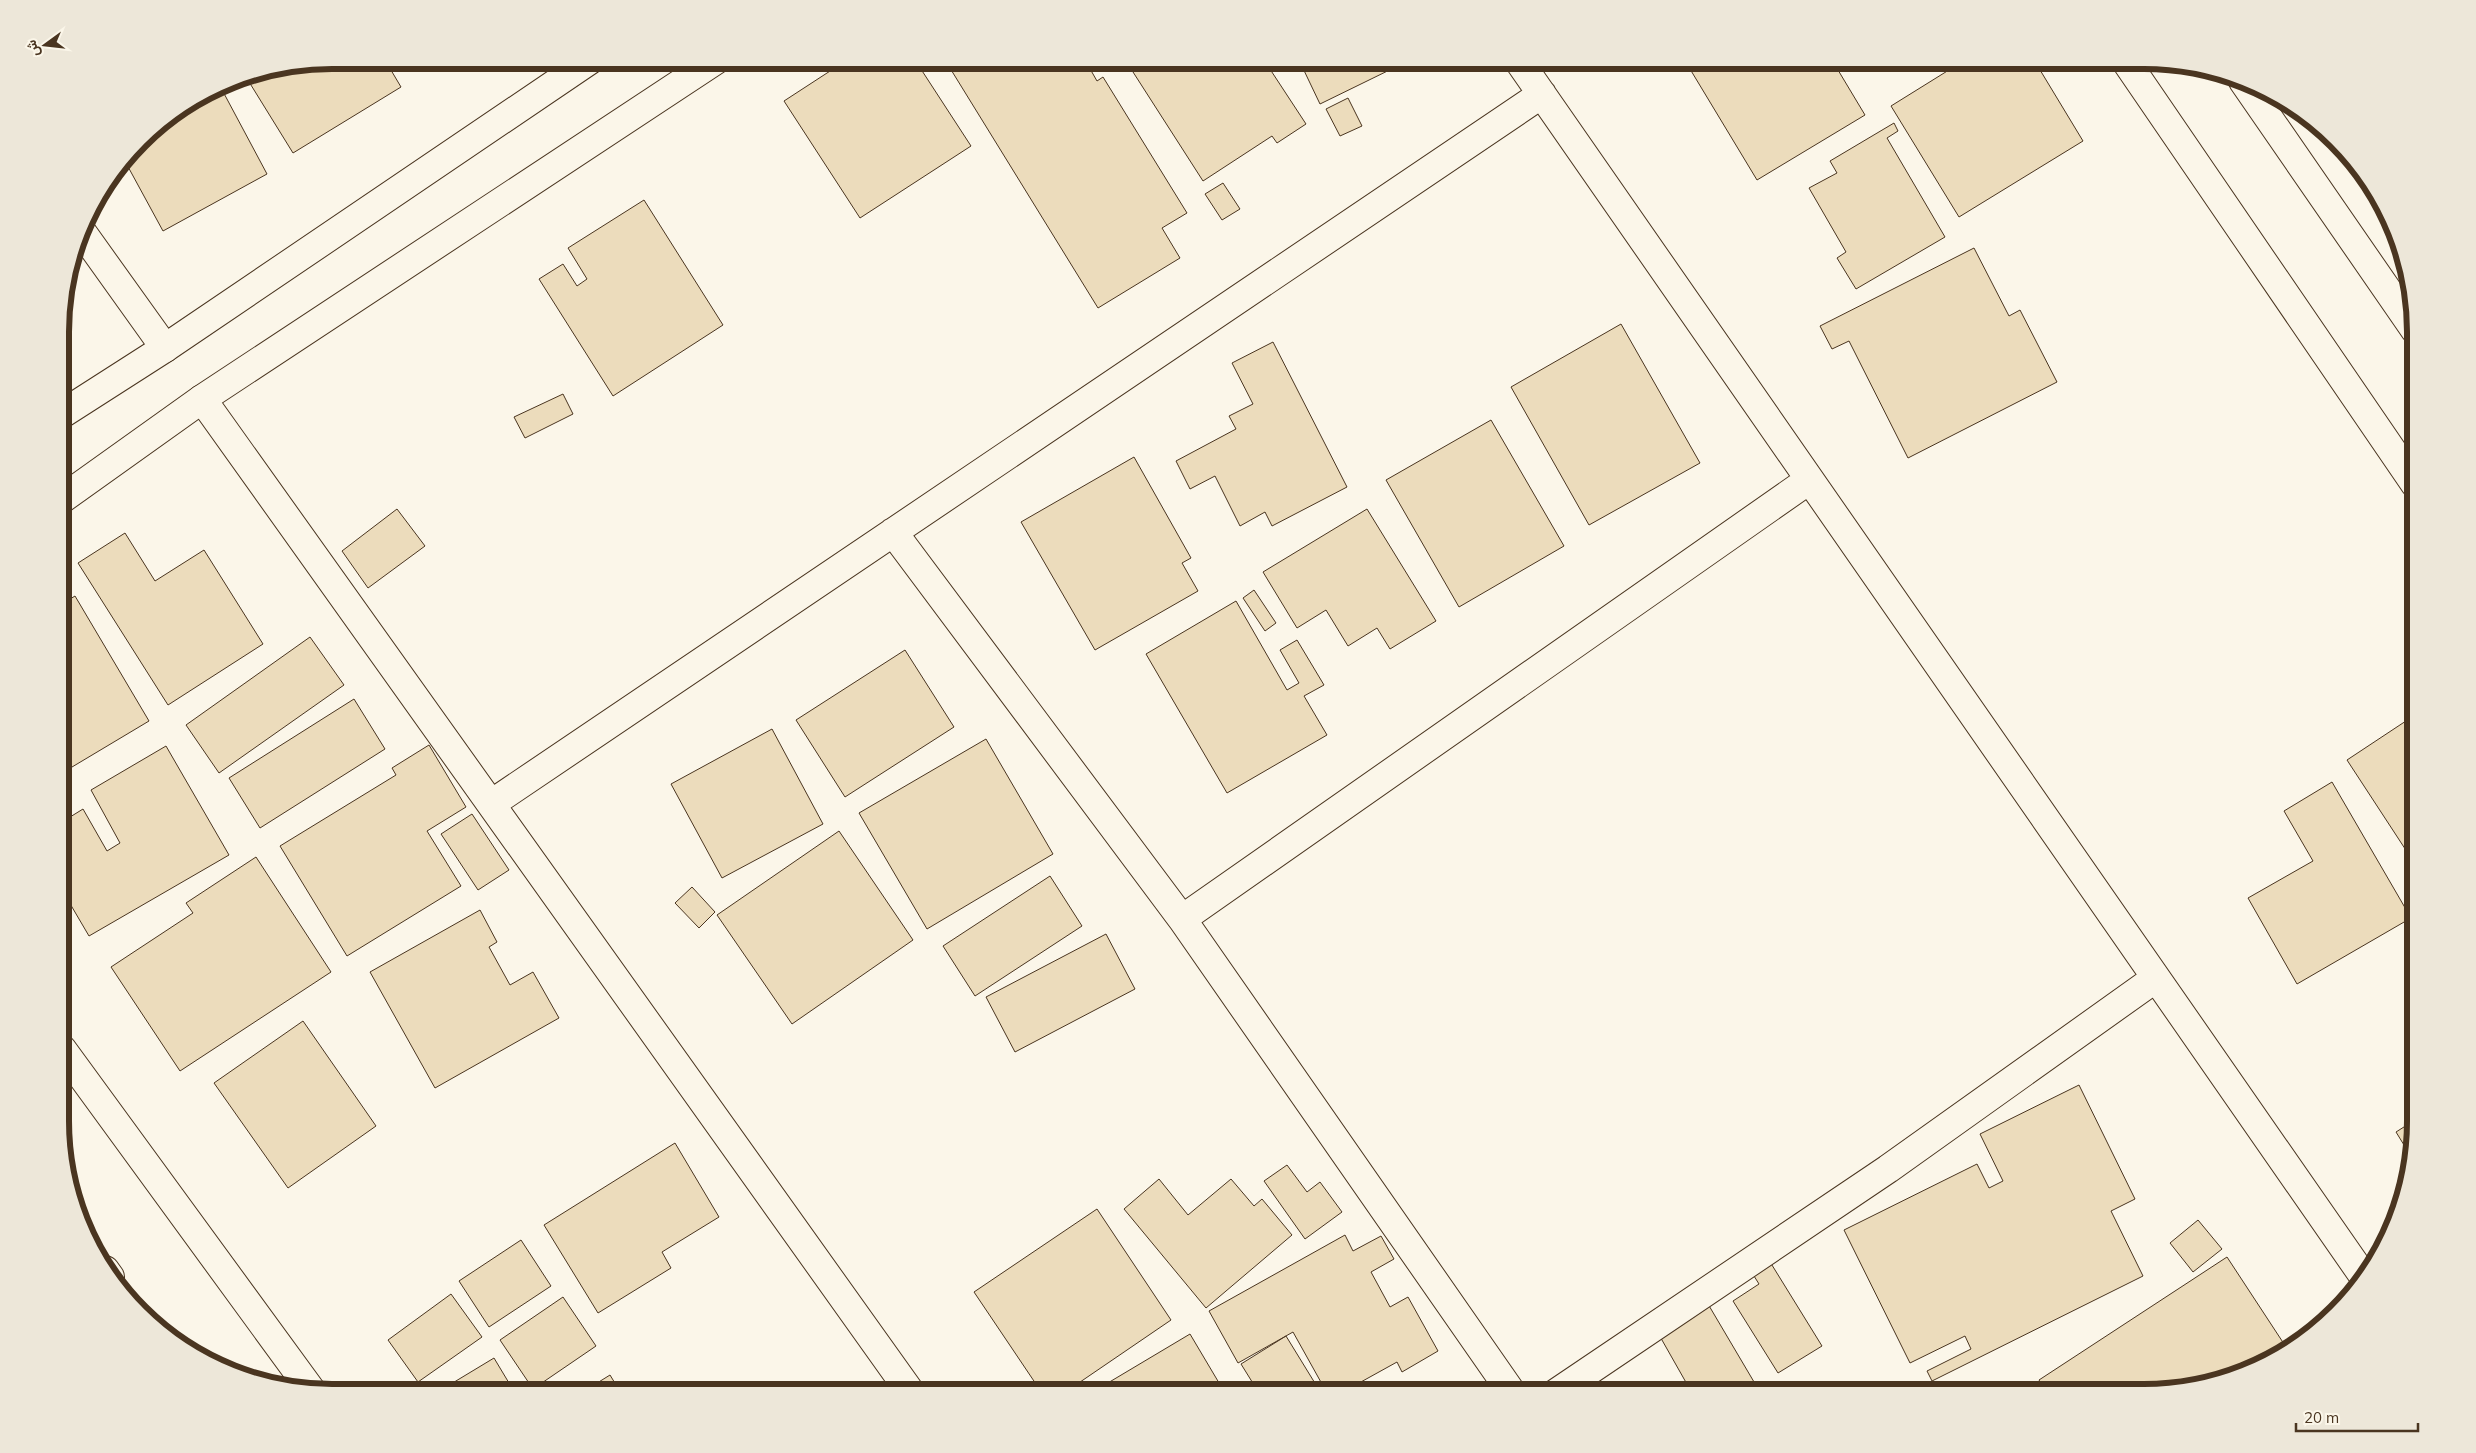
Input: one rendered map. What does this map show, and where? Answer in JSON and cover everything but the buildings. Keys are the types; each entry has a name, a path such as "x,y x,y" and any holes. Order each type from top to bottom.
{"street":[{"path":"69,410 165,348 577,69"},
{"path":"69,494 202,400 702,69"},
{"path":"1524,69 2360,1271"},
{"path":"2131,69 2407,472"},
{"path":"2250,91 2407,318"},
{"path":"491,804 1542,94"},
{"path":"86,238 165,348"},
{"path":"202,400 906,1384"},
{"path":"1182,919 1537,668 1809,480"},
{"path":"893,532 1182,919 1506,1384"},
{"path":"1569,1384 1888,1169 2156,978"},
{"path":"69,1060 307,1383"}]}
